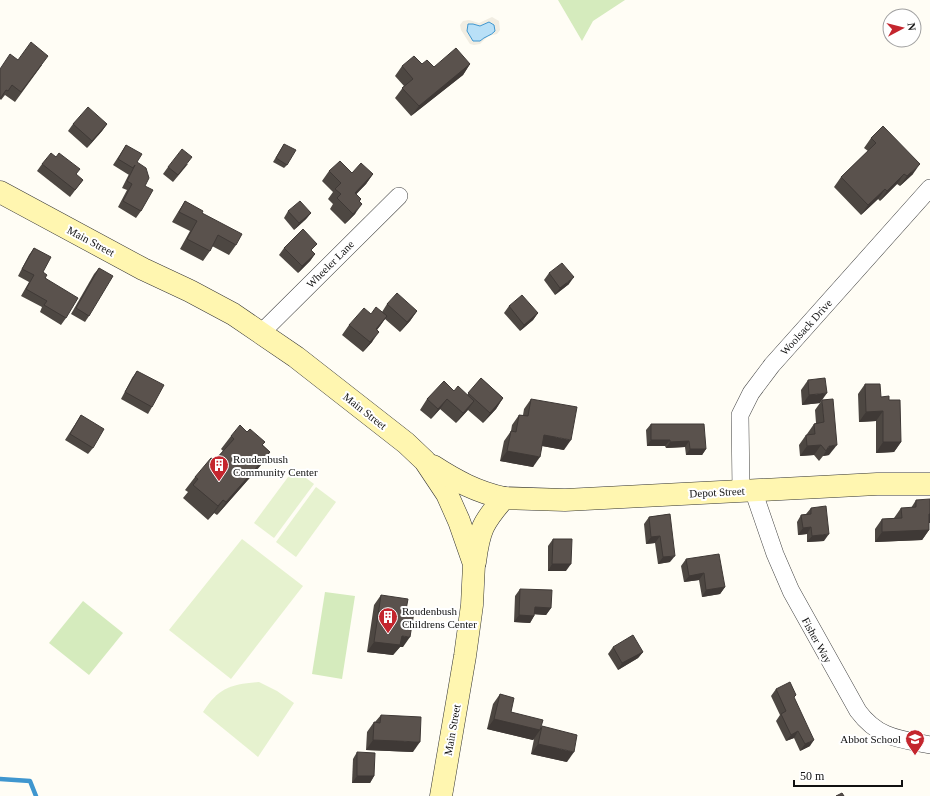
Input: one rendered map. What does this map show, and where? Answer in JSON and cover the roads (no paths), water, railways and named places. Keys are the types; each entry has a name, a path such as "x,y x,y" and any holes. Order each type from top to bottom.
{"main road":[{"name":"Main Street","path":"0,192 143,269 190,291 233,314 312,370 406,443 425,460 447,494 459,521 474,564 472,604 465,656 441,796"},
{"name":"Depot Street","path":"425,460 458,482 483,493 504,498 565,500 877,484 930,484"},
{"path":"474,564 478,537 487,518 504,498"}],"street":[{"name":"Woolsack Drive","path":"747,491 740,420 745,403 751,393 772,365 930,188"},
{"name":"Wheeler Lane","path":"261,333 400,196"},
{"name":"Fisher Way","path":"747,491 791,591 858,711 872,727 894,739 930,744"}],"water":[{"path":"489,22 494,25 495,31 480,41 473,41 467,31 468,24 480,26"}],"waterway":[{"path":"0,779 30,781 36,796"}],"place":[{"name":"Roudenbush Community Center","path":"219,482"},
{"name":"Roudenbush Childrens Center","path":"388,634"},
{"name":"Abbot School","path":"915,756"}]}
